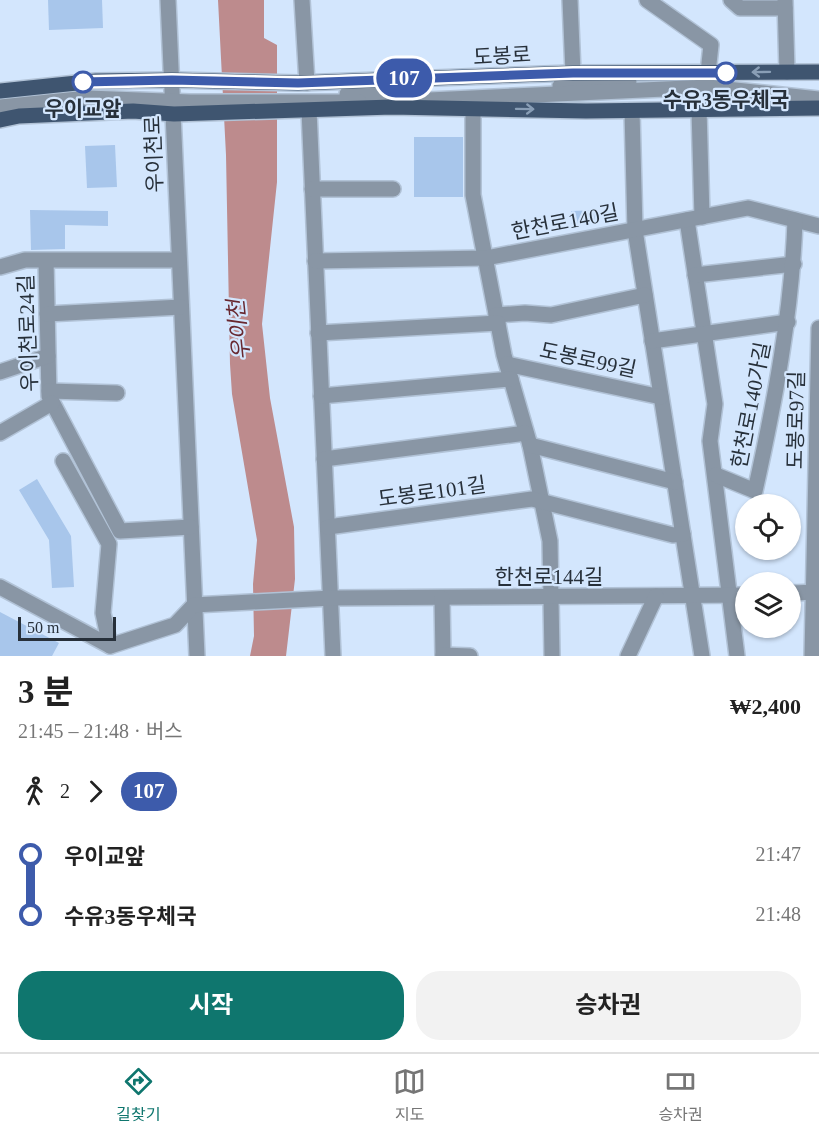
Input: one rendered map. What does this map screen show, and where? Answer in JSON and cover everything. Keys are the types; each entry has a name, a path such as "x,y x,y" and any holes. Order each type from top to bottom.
{"main road":[{"name":"도봉로","path":"0,91 70,82 173,97 302,97 573,73 819,72"},
{"name":"도봉로","path":"0,120 19,116 133,111 173,97 190,98"},
{"name":"도봉로","path":"302,97 392,106 473,108 632,111 819,108"},
{"path":"190,98 302,97"}],"street":[{"name":"우이천로","path":"168,0 197,656"},
{"path":"302,0 302,97 312,189 333,656"},
{"path":"570,0 573,73"},
{"path":"647,0 711,45 708,73"},
{"path":"731,0 740,8 785,4 787,72"},
{"path":"302,97 455,92 628,82 715,82 761,88 819,90"},
{"path":"302,97 419,101 708,87 819,99"},
{"path":"0,101 122,90 173,97"},
{"path":"0,107 88,98 173,97"},
{"name":"도봉로99길","path":"473,108 473,195 497,319 528,439 550,541 552,656"},
{"path":"695,218 699,109"},
{"path":"632,111 635,230 702,656"},
{"path":"312,189 393,189"},
{"name":"한천로140길","path":"315,261 486,258 748,208 819,226"},
{"name":"한천로140가길","path":"695,218 695,275 715,404 710,441 735,579"},
{"name":"한천로140가길","path":"716,475 755,491 773,410 788,322 794,264 795,220"},
{"name":"우이천로24길","path":"0,267 25,260 179,260"},
{"name":"우이천로24길","path":"46,261 51,397"},
{"path":"695,275 794,264"},
{"name":"도봉로99길","path":"497,319 525,313 551,315 645,295"},
{"path":"47,314 181,307"},
{"path":"318,333 497,319"},
{"name":"한천로140가길","path":"703,334 788,322"},
{"name":"도봉로97길","path":"812,656 816,640 819,328"},
{"path":"652,341 703,334"},
{"path":"0,372 48,356"},
{"path":"321,396 509,371"},
{"name":"도봉로99길","path":"509,371 661,397"},
{"path":"0,433 51,397 117,393"},
{"path":"51,397 120,531 191,527"},
{"path":"324,459 528,439 675,482"},
{"path":"63,461 110,544 103,613 110,646"},
{"name":"도봉로101길","path":"328,527 532,499 541,502"},
{"path":"541,502 673,535 683,534"},
{"path":"0,587 110,646 175,625 194,605"},
{"path":"801,593 816,592"},
{"name":"한천로144길","path":"194,605 332,598 735,595"},
{"path":"628,656 656,596"},
{"path":"442,598 443,655 471,656"},
{"name":"한천로140가길","path":"737,638 737,656"}],"water":[{"name":"우이천","path":"218,0 264,0 264,38 277,45 277,182 262,324 270,398 294,527 295,579 286,656 250,656 254,636 253,584 257,540 232,394 226,155"}],"building":[{"path":"48,0 102,0 103,28 49,30"},
{"path":"414,137 463,137 463,197 414,197"},
{"path":"115,145 117,187 87,188 85,146"},
{"path":"30,210 108,211 108,226 65,225 65,249 31,250"},
{"path":"598,210 599,224 571,224 571,211"},
{"path":"37,479 71,536 74,587 52,588 49,540 19,490"},
{"path":"0,612 59,643 52,656 0,656"}],"bus line":[{"name":"107","path":"83,82 172,80 298,83 412,78 461,79 573,73 726,73"}],"place":[{"name":"수유3동우체국","path":"726,73"},
{"name":"우이교앞","path":"83,82"}]}
